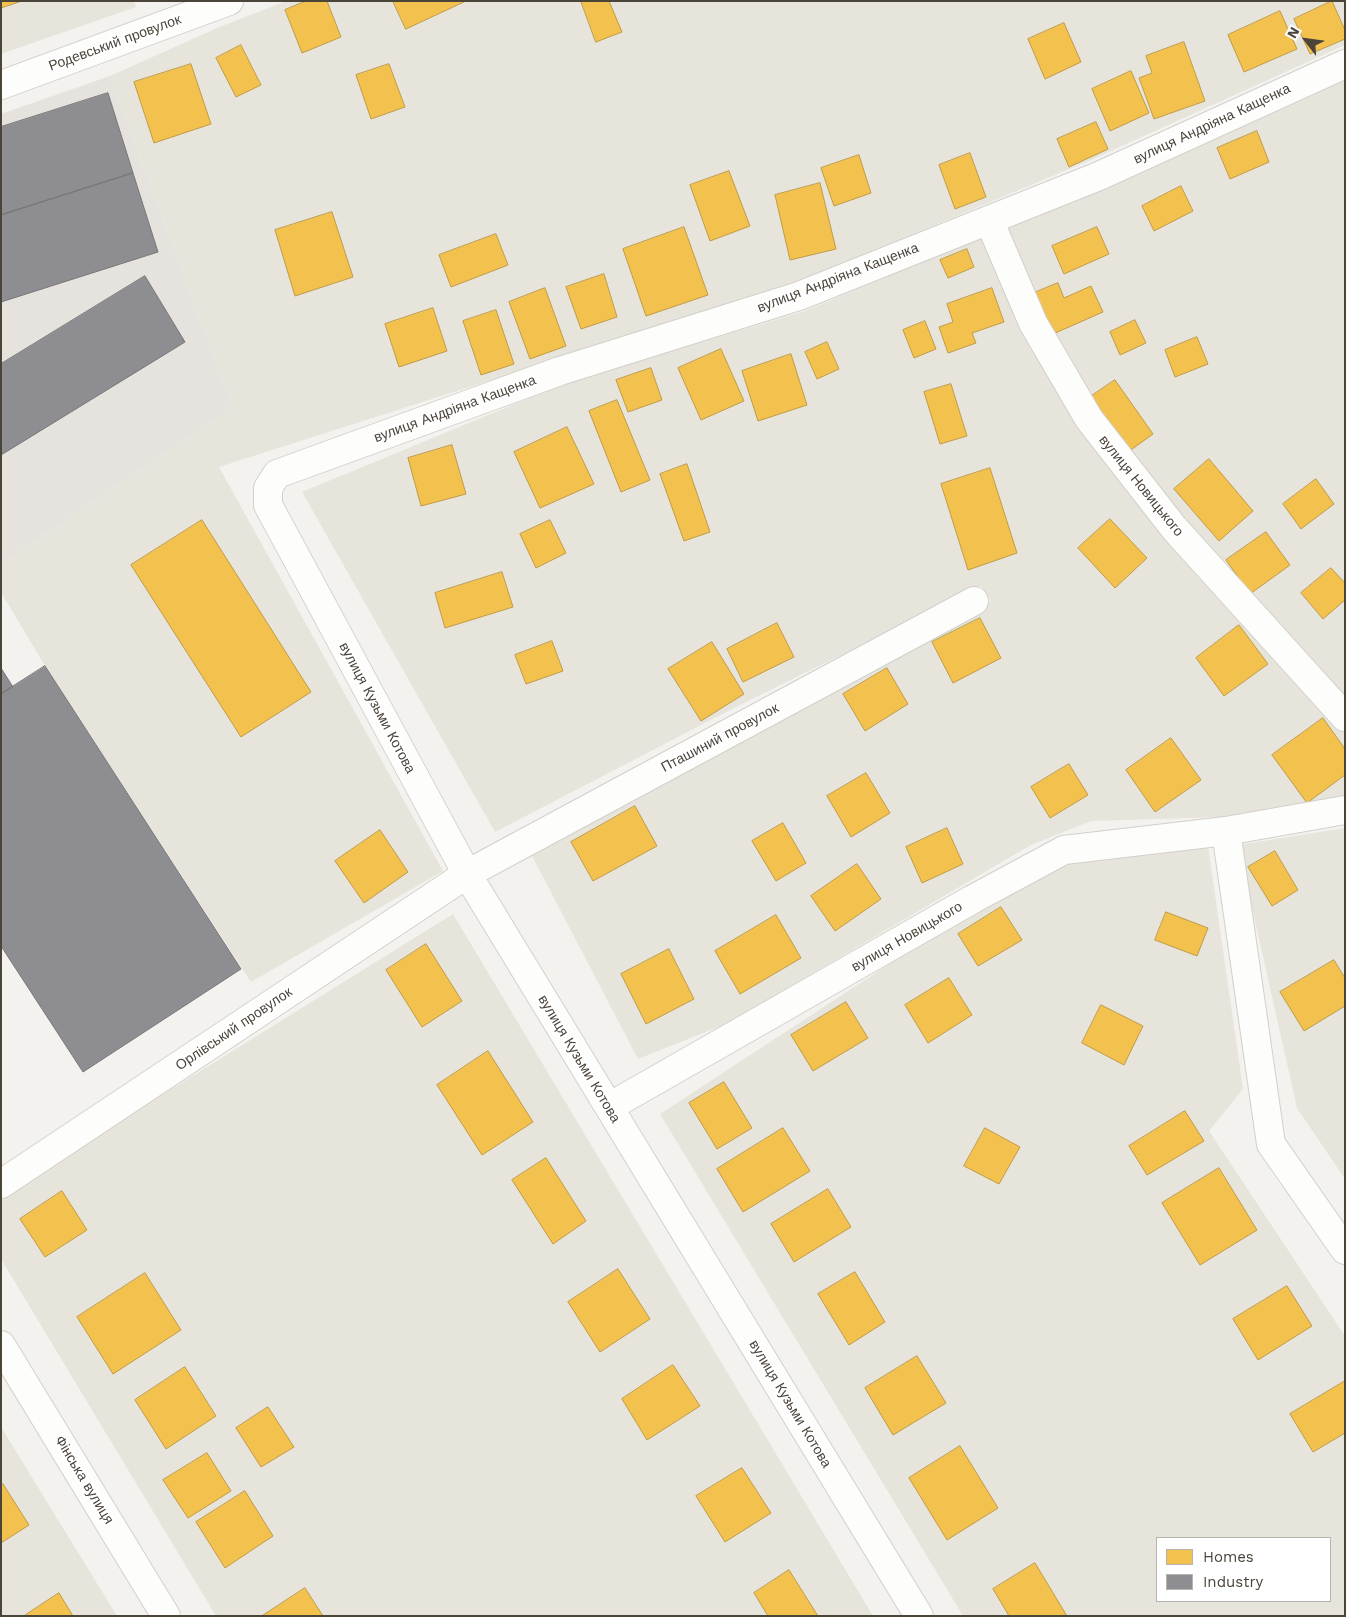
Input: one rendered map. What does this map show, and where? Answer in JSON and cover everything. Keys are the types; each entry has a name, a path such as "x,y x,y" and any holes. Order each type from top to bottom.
{"street":[{"name":"Родевський провулок","path":"1,85 228,1"},
{"name":"вулиця Андріяна Кащенка","path":"268,488 277,474 560,371 799,296 1098,176 1345,64"},
{"name":"вулиця Новицького","path":"989,220 1033,323 1089,419 1174,528 1345,717"},
{"name":"вулиця Кузьми Котова","path":"268,488 268,505 467,874 919,1616"},
{"name":"Пташиний провулок","path":"467,874 974,601"},
{"name":"вулиця Новицького","path":"609,1107 965,904 1064,850 1226,831 1345,810"},
{"path":"1226,831 1271,1144 1345,1250"},
{"name":"Орлівський провулок","path":"1,1184 467,874"},
{"name":"Фінська вулиця","path":"1,1345 166,1616"}],"shaded area":[{"path":"1,1 134,1 136,7 1,54"},
{"path":"286,1 1345,1 1345,45 1091,160 798,282 219,467 443,871 251,982 45,666 1,592 1,564 233,408 110,76 217,28"},
{"path":"110,76 233,408 1,564 1,114"},
{"path":"1345,79 1345,799 1225,817 1091,821 1031,845 726,1024 638,1059 531,854 991,601 981,586 736,707 495,832 302,492 568,382 805,311 1103,186"},
{"path":"1345,828 1345,1179 1297,1108 1238,845"},
{"path":"1208,846 1243,1089 1209,1131 1345,1336 1345,1616 963,1616 660,1114 978,906 1064,858"},
{"path":"453,914 873,1616 216,1616 1,1259 1,1195"},
{"path":"1,1427 117,1616 1,1616"}],"building: Homes":[{"path":"1,1 22,1 1,8"},
{"path":"306,1 327,1 341,37 302,53 285,10"},
{"path":"393,1 466,1 406,29"},
{"path":"581,1 609,1 622,32 596,42"},
{"path":"1332,1 1345,30 1345,39 1310,54 1294,19"},
{"path":"1280,11 1297,49 1244,72 1228,35"},
{"path":"1064,23 1081,62 1045,79 1028,39"},
{"path":"1184,42 1205,101 1154,119 1139,78 1152,73 1146,56"},
{"path":"241,45 261,85 236,97 216,58"},
{"path":"191,64 211,124 154,143 134,82"},
{"path":"389,64 405,107 371,119 356,75"},
{"path":"1131,71 1149,113 1110,131 1092,89"},
{"path":"1096,122 1108,149 1069,167 1057,139"},
{"path":"1257,131 1269,162 1230,179 1217,148"},
{"path":"970,153 986,197 955,209 939,165"},
{"path":"859,155 871,193 834,206 821,168"},
{"path":"729,171 750,226 710,241 690,185"},
{"path":"820,183 836,249 790,260 775,195"},
{"path":"1181,186 1193,211 1154,231 1142,206"},
{"path":"332,212 353,277 295,296 275,230"},
{"path":"684,227 708,295 646,316 623,249"},
{"path":"1097,227 1109,254 1064,274 1052,246"},
{"path":"496,234 508,265 451,287 439,255"},
{"path":"967,249 974,267 948,278 940,260"},
{"path":"604,274 617,317 581,329 566,287"},
{"path":"1058,283 1064,298 1091,286 1103,312 1053,334 1034,293"},
{"path":"545,288 566,346 530,359 509,302"},
{"path":"992,288 1004,322 972,333 976,343 948,353 939,327 953,322 947,304"},
{"path":"433,308 447,351 399,367 385,324"},
{"path":"496,310 514,364 481,375 463,321"},
{"path":"1135,320 1146,343 1120,355 1110,332"},
{"path":"925,321 936,349 914,358 903,330"},
{"path":"1197,337 1208,364 1175,377 1165,350"},
{"path":"827,342 839,369 817,379 805,352"},
{"path":"721,349 744,401 701,420 678,368"},
{"path":"791,354 807,405 758,421 742,371"},
{"path":"651,368 662,400 628,412 616,380"},
{"path":"1115,380 1153,434 1128,452 1090,397"},
{"path":"951,384 967,436 940,444 924,392"},
{"path":"617,400 650,480 621,492 589,411"},
{"path":"567,427 594,484 540,508 514,452"},
{"path":"452,445 466,494 421,506 408,458"},
{"path":"1209,459 1253,511 1219,541 1174,489"},
{"path":"687,464 710,532 684,541 660,474"},
{"path":"990,468 1017,553 968,570 941,484"},
{"path":"1316,479 1334,504 1301,529 1283,504"},
{"path":"1110,519 1147,558 1115,588 1078,548"},
{"path":"202,520 311,692 241,737 131,565"},
{"path":"550,520 566,553 536,568 520,534"},
{"path":"1266,532 1290,565 1250,594 1226,560"},
{"path":"1331,568 1345,583 1345,600 1323,619 1301,593"},
{"path":"502,572 513,607 445,628 435,593"},
{"path":"980,618 1001,658 953,683 932,642"},
{"path":"777,623 794,657 743,682 727,649"},
{"path":"1239,625 1268,664 1224,696 1196,658"},
{"path":"552,641 563,671 526,684 515,655"},
{"path":"712,642 744,694 701,721 668,669"},
{"path":"887,668 908,704 865,731 843,694"},
{"path":"1323,718 1345,749 1345,775 1307,803 1272,755"},
{"path":"1171,738 1201,780 1155,812 1126,770"},
{"path":"1069,764 1088,795 1050,818 1031,787"},
{"path":"866,773 890,813 851,837 827,796"},
{"path":"635,806 657,846 593,881 571,842"},
{"path":"783,823 806,863 776,881 752,841"},
{"path":"947,828 963,864 922,883 906,847"},
{"path":"380,830 408,872 364,903 335,861"},
{"path":"1275,851 1298,890 1272,906 1248,867"},
{"path":"857,864 881,899 835,931 811,896"},
{"path":"1001,907 1022,940 978,966 958,934"},
{"path":"1166,912 1208,928 1197,956 1155,940"},
{"path":"776,915 801,958 740,994 715,951"},
{"path":"426,944 462,1001 422,1027 386,970"},
{"path":"669,949 694,999 646,1024 621,974"},
{"path":"1334,960 1345,978 1345,1006 1304,1031 1280,992"},
{"path":"949,978 972,1015 928,1043 905,1005"},
{"path":"846,1002 868,1038 813,1071 791,1035"},
{"path":"1101,1005 1143,1026 1124,1065 1082,1043"},
{"path":"488,1051 533,1122 482,1155 437,1085"},
{"path":"724,1082 752,1128 717,1149 689,1103"},
{"path":"1185,1111 1204,1141 1147,1175 1129,1146"},
{"path":"783,1128 810,1171 743,1212 717,1169"},
{"path":"985,1128 1020,1147 999,1184 964,1166"},
{"path":"546,1158 586,1221 553,1244 512,1180"},
{"path":"1219,1168 1257,1230 1200,1265 1162,1203"},
{"path":"828,1189 851,1227 794,1262 771,1224"},
{"path":"62,1191 87,1230 45,1257 20,1219"},
{"path":"618,1269 650,1319 600,1352 568,1302"},
{"path":"855,1272 885,1322 849,1345 818,1294"},
{"path":"145,1273 181,1330 113,1374 77,1317"},
{"path":"1287,1286 1312,1326 1258,1360 1233,1319"},
{"path":"917,1356 946,1403 893,1435 865,1388"},
{"path":"673,1365 700,1406 647,1440 622,1399"},
{"path":"185,1367 216,1416 166,1449 135,1400"},
{"path":"1345,1381 1345,1433 1313,1452 1290,1414"},
{"path":"268,1407 294,1447 261,1467 236,1428"},
{"path":"960,1446 998,1508 947,1540 909,1478"},
{"path":"207,1453 231,1491 188,1518 163,1480"},
{"path":"742,1468 771,1513 725,1542 696,1496"},
{"path":"3,1484 29,1525 1,1543 1,1485"},
{"path":"245,1491 273,1536 225,1568 196,1522"},
{"path":"1035,1563 1067,1616 1009,1616 993,1589"},
{"path":"789,1570 818,1616 768,1616 754,1593"},
{"path":"305,1588 323,1616 262,1616"},
{"path":"59,1593 73,1616 24,1616"}],"building: Industry":[{"path":"108,93 133,173 1,215 1,127"},
{"path":"133,173 158,252 1,302 1,215"},
{"path":"145,276 185,342 1,455 1,364"},
{"path":"45,666 241,969 83,1072 1,946 1,694"},
{"path":"1,668 13,687 1,694"}]}
